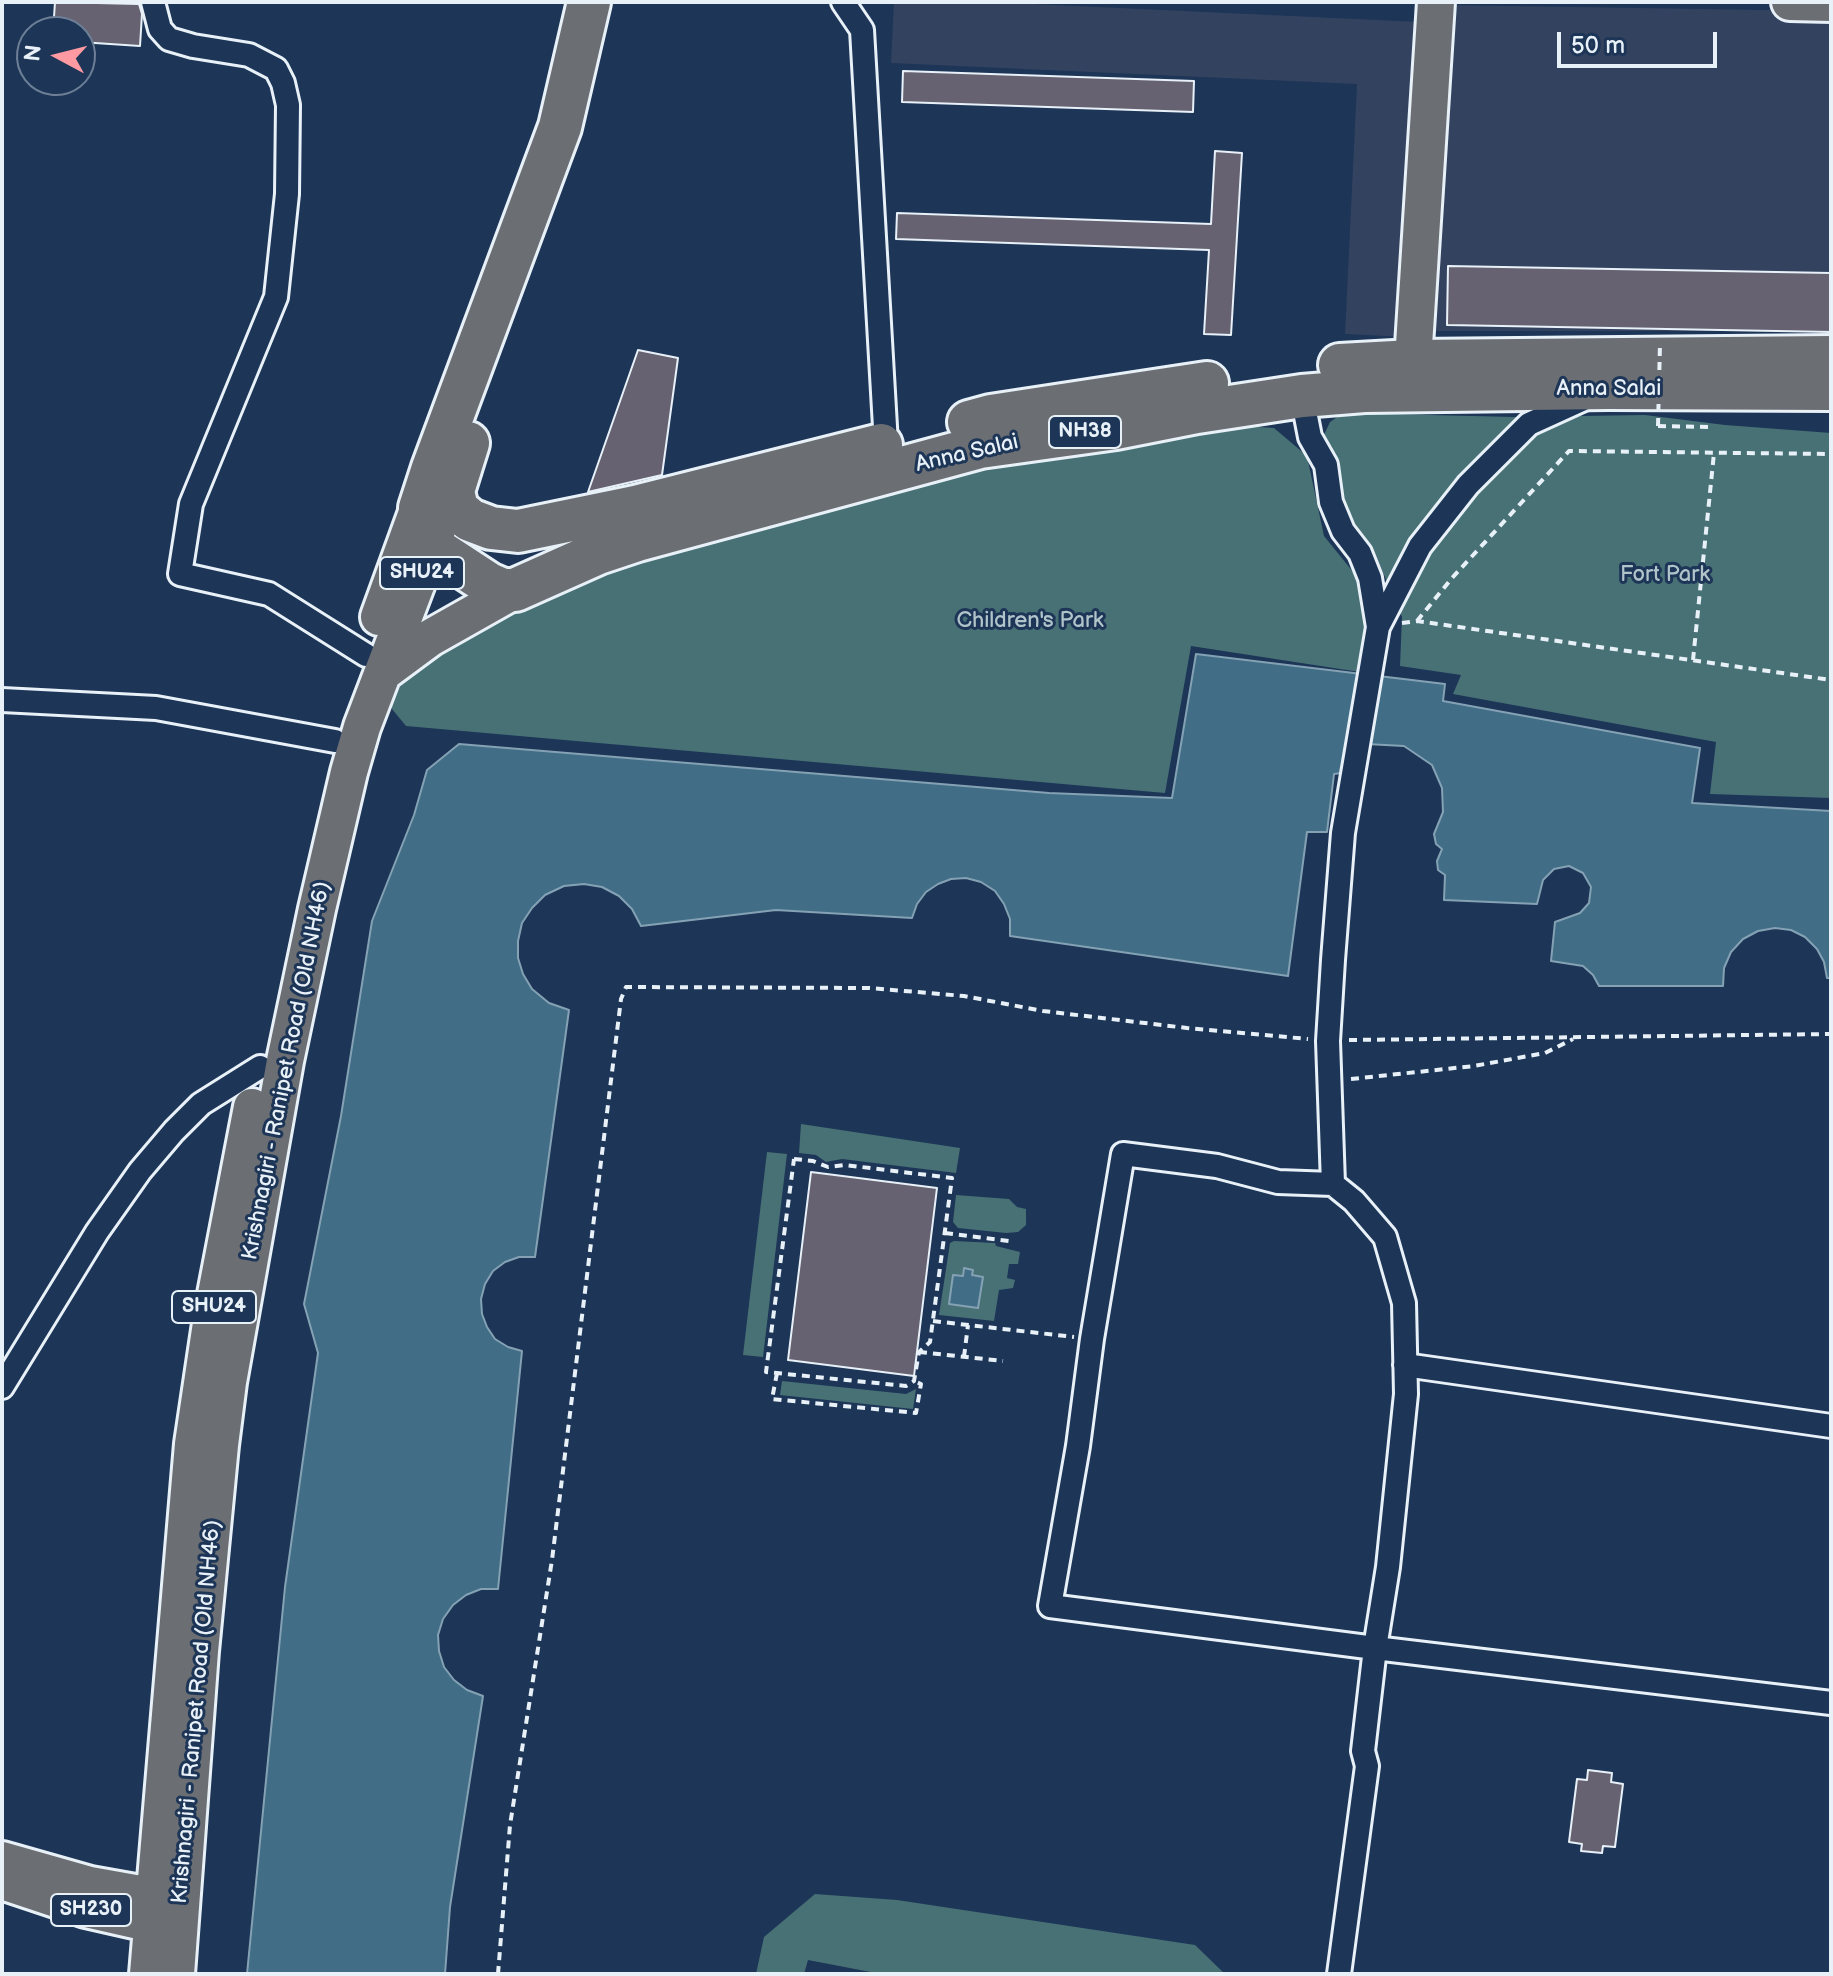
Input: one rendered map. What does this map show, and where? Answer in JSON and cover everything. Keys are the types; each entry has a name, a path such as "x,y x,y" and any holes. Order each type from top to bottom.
{"highway":[{"name":"NH38","path":"441,481 560,127 589,2"},
{"name":"NH38","path":"434,557 420,523 420,508 441,481 574,147 601,56 608,2"},
{"name":"Anna Salai","path":"441,481 453,491 457,509 470,520 491,528 518,531 594,517 991,416 1332,366 1413,361 1831,357"},
{"name":"Anna Salai","path":"515,590 598,553 637,540 980,447 1116,428 1197,412 1302,396 1364,391 1831,389"},
{"path":"434,557 503,590 515,590"}],"main road":[{"path":"1413,361 1436,2"},
{"path":"1790,2 1831,3"},
{"name":"Krishnagiri - Ranipet Road (Old NH46)","path":"176,1974 162,1910 175,1632 193,1444 211,1323 260,1067 320,791 335,741 375,663 441,481"},
{"path":"375,663 401,590 434,557 518,531"},
{"path":"375,663 430,638 515,590"},
{"name":"Krishnagiri - Ranipet Road (Old NH46)","path":"148,1974 162,1910 200,1651 228,1382 285,1061 375,663"},
{"name":"SH230","path":"2,1860 162,1910"},
{"name":"SH230","path":"2,1881 86,1909 162,1910"}],"street":[{"path":"153,2 160,29 169,39 249,55 276,69 288,105 287,194 276,297 191,504 180,574 269,594 375,663"},
{"path":"843,2 862,30 886,444"},
{"path":"1333,1184 1328,1041 1343,833 1378,627 1420,546 1468,485 1529,424 1608,388"},
{"path":"1302,396 1310,437 1326,465 1331,502 1343,531 1360,553 1370,578 1378,627"},
{"path":"2,700 156,708 335,741"},
{"path":"2,1387 97,1232 140,1171 201,1104 260,1067"},
{"path":"1339,1974 1367,1766 1363,1751 1375,1648 1388,1567 1406,1394 1404,1303 1385,1237 1354,1201 1333,1184 1278,1182 1217,1166 1123,1154 1050,1606 1375,1648 1831,1703"},
{"path":"1405,1365 1831,1426"}],"path":[{"path":"1660,344 1658,426 1711,427"},
{"path":"1831,454 1569,451 1452,578 1417,621 1831,680"},
{"path":"1693,660 1714,453"},
{"path":"498,1974 510,1825 552,1560 621,999 626,987 869,988 964,996 1043,1011 1187,1028 1328,1041 1831,1034"},
{"path":"1330,1079 1474,1066 1545,1053 1575,1038"},
{"path":"794,1159 813,1161 828,1167 845,1165 952,1178 945,1233 930,1342 919,1352 914,1381 906,1386 766,1372 794,1159"},
{"path":"945,1233 1009,1241"},
{"path":"933,1321 1092,1339"},
{"path":"964,1357 968,1325"},
{"path":"919,1352 1003,1361"},
{"path":"777,1373 772,1399 916,1413 921,1384 914,1381"}],"shaded area":[{"path":"894,2 991,2 1420,22 1406,337 1345,334 1357,84 891,63"},
{"path":"1446,5 1831,11 1831,331 1424,331"},
{"path":"1196,654 1445,684 1443,701 1700,748 1692,803 1831,811 1831,978 1827,978 1817,949 1805,937 1791,930 1775,928 1758,931 1743,939 1731,952 1724,968 1723,986 1599,986 1583,966 1551,961 1555,922 1580,913 1589,903 1591,887 1583,873 1569,866 1554,869 1543,880 1537,904 1444,900 1445,875 1438,870 1437,861 1442,849 1436,844 1434,834 1443,812 1442,788 1432,765 1404,746 1347,743 1341,773 1334,774 1327,832 1307,832 1288,976 1010,936 1010,919 995,891 981,882 966,878 951,879 926,892 912,918 776,910 641,926 632,909 619,896 602,887 584,884 564,886 545,895 522,923 518,958 532,989 549,1003 569,1010 535,1257 519,1257 493,1271 481,1299 482,1314 495,1339 522,1351 498,1589 481,1589 466,1595 453,1605 443,1619 438,1635 444,1667 467,1690 483,1696 450,1907 445,1974 247,1974 285,1587 318,1353 304,1304 341,1116 372,921 414,815 427,770 459,744 1049,793 1172,798"},
{"path":"964,1268 973,1270 972,1275 983,1277 978,1308 949,1304 953,1275 963,1276"}],"green space":[{"name":"Fort Park","path":"1343,413 1515,417 1645,415 1831,433 1831,798 1710,794 1716,742 1453,694 1461,675 1400,666 1402,617 1376,556 1350,517 1340,495 1323,437 1330,422"},
{"name":"Children's Park","path":"1231,425 1274,428 1307,456 1324,536 1358,578 1371,626 1366,673 1191,646 1165,793 406,726 392,709 391,691 402,668 492,620 585,579 749,524 982,466 1189,436"},
{"path":"801,1124 960,1148 956,1173 842,1159 826,1162 816,1155 799,1153"},
{"path":"767,1152 787,1154 763,1357 743,1355"},
{"path":"956,1195 1009,1199 1017,1207 1026,1209 1026,1225 1018,1232 1006,1233 958,1228 953,1222"},
{"path":"950,1243 995,1243 996,1246 1020,1252 1018,1264 1009,1264 1007,1278 1015,1280 1013,1288 999,1290 994,1321 939,1315","holes":["964,1269 972,1275 949,1304 953,1275 963,1276"]},
{"path":"782,1381 906,1394 916,1389 913,1409 780,1395"},
{"path":"815,1894 897,1900 1195,1945 1225,1974 881,1974 808,1960 804,1974 756,1974 764,1937"}],"building":[{"path":"55,2 139,4 142,14 140,46 96,43 96,16 54,16"},
{"path":"903,71 1194,81 1193,112 902,102"},
{"path":"1215,151 1242,153 1231,335 1204,334 1209,250 896,239 897,213 1211,224"},
{"path":"1448,266 1831,273 1831,332 1447,325"},
{"path":"638,350 678,358 662,475 588,492"},
{"path":"811,1172 937,1188 914,1376 788,1360"},
{"path":"1588,1770 1612,1773 1611,1782 1623,1784 1615,1847 1603,1846 1602,1853 1581,1851 1582,1844 1569,1842 1577,1779 1587,1780"}]}
